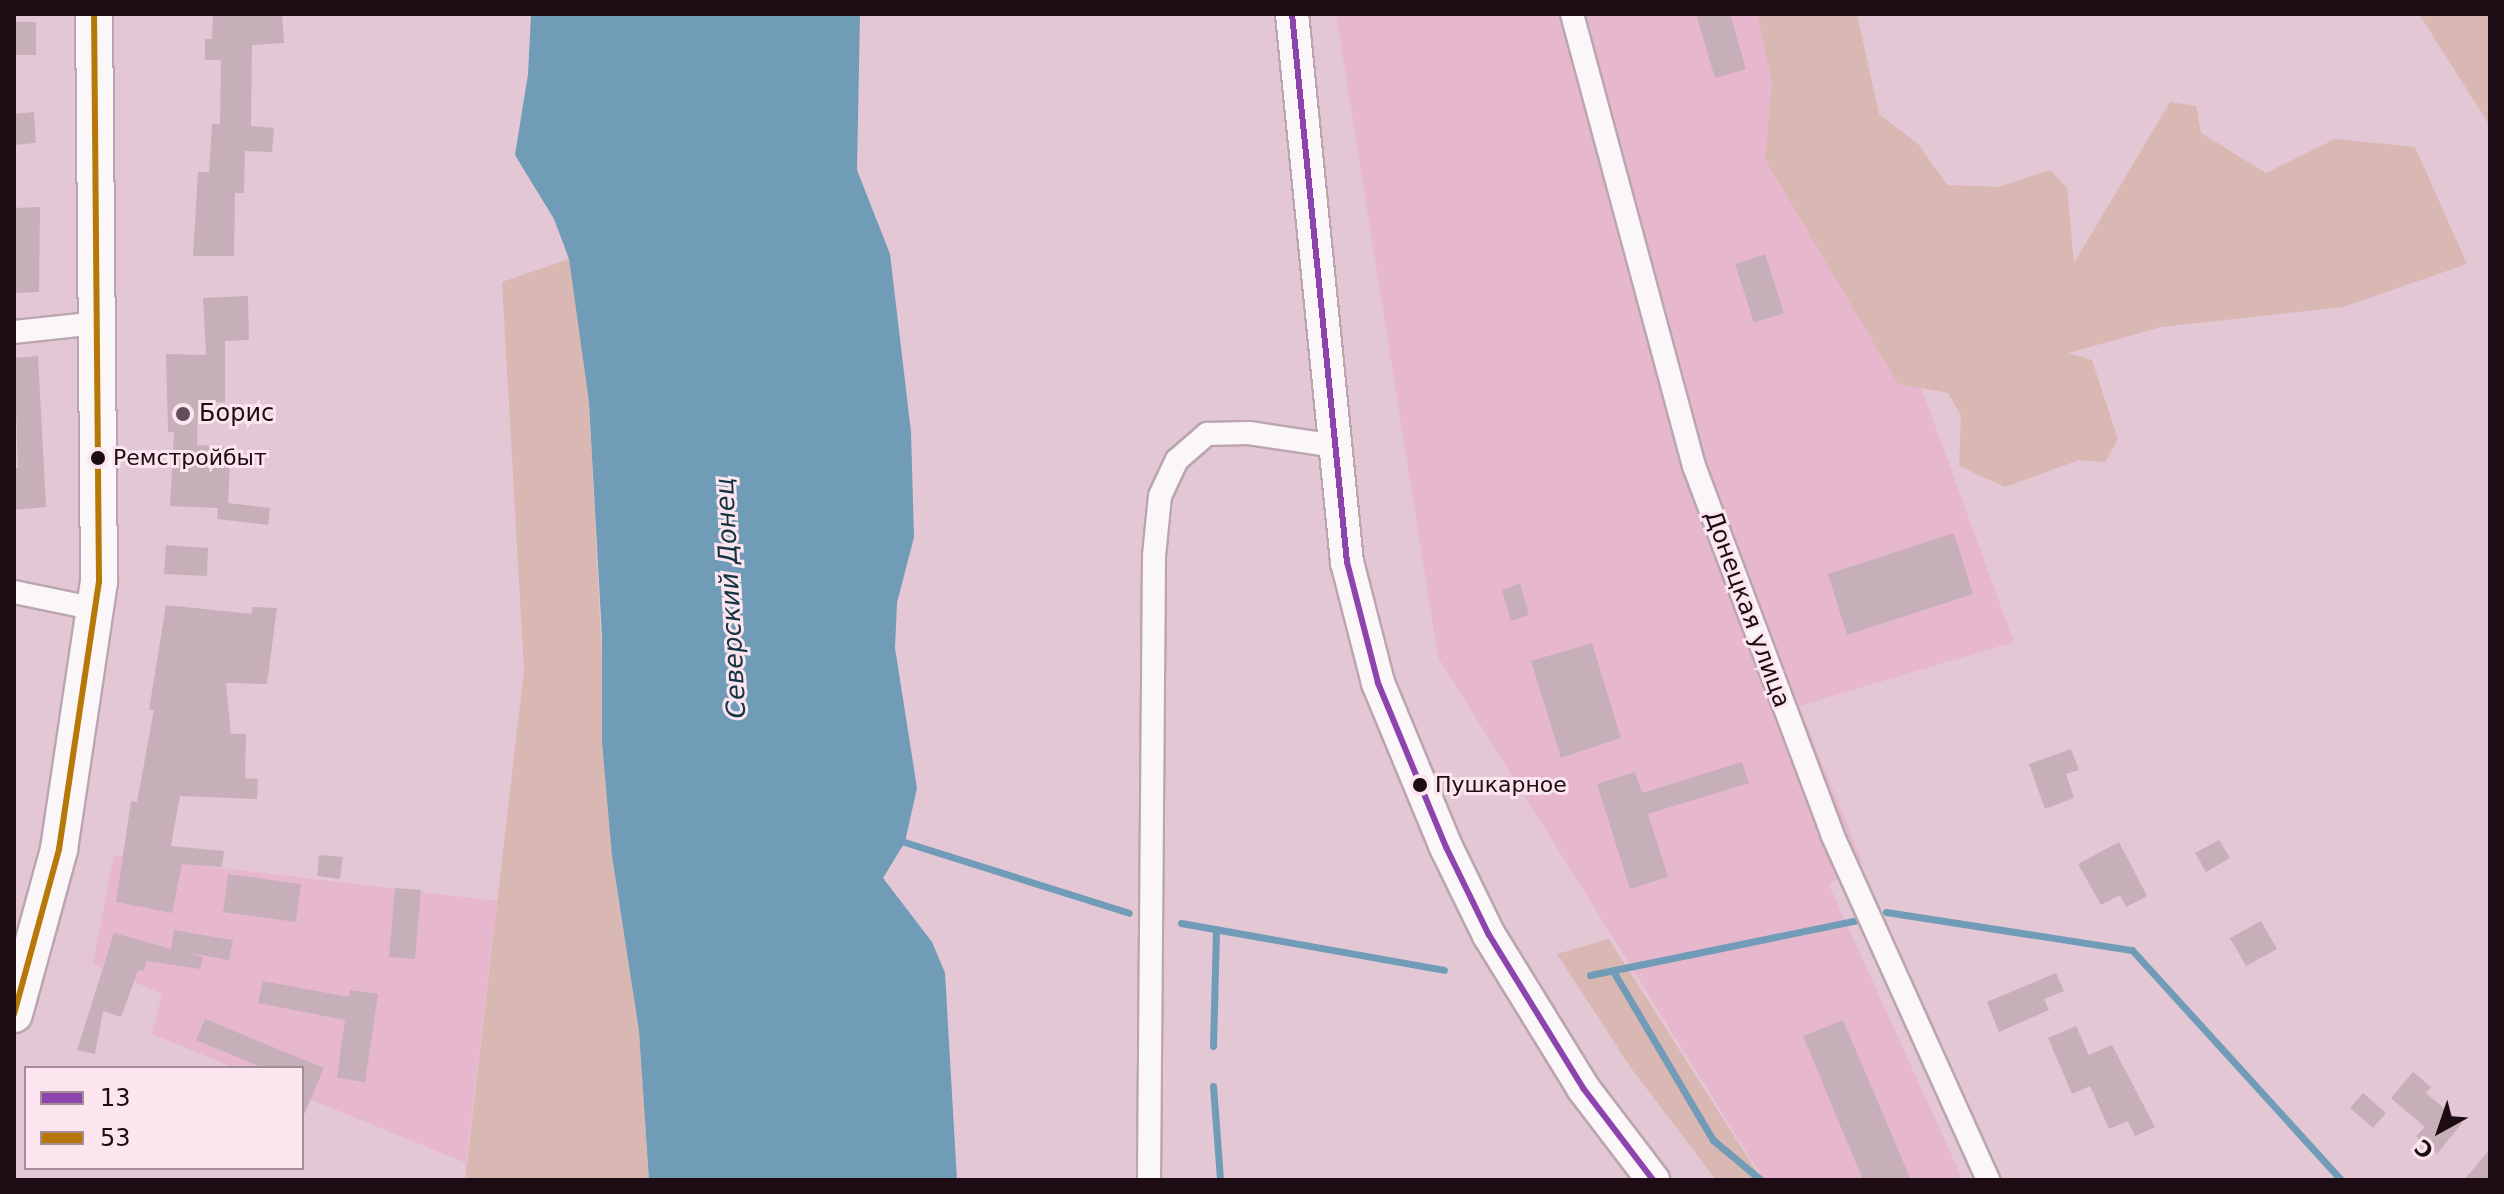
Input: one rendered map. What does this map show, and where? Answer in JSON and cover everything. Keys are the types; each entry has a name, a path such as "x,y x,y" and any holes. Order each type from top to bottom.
{"main road":[{"path":"14,1014 59,849 96,609 98,323 94,14"},
{"path":"1292,14 1347,562 1378,683 1446,847 1537,1016 1583,1088 1653,1180"}],"street":[{"name":"Донецкая улица","path":"1572,14 1694,466 1832,834 1988,1180"},
{"path":"14,332 98,323"},
{"path":"1149,1180 1148,940 1154,556 1160,496 1177,460 1207,434 1249,433 1336,446"},
{"path":"14,592 96,609"}],"shaded area":[{"path":"1336,14 1774,14 1912,362 2014,642 1799,706 1862,861 1829,885 1963,1180 1764,1180 1438,657"},
{"path":"1757,14 1857,14 1879,114 1919,145 1947,185 1998,187 2050,170 2067,188 2074,263 2170,102 2196,106 2201,133 2266,173 2335,139 2415,147 2467,264 2343,307 2161,327 2068,353 2092,360 2118,439 2105,462 2079,460 2005,487 1959,466 1961,416 1948,393 1898,384 1765,159 1772,81"},
{"path":"2419,14 2490,14 2490,126"},
{"path":"569,259 589,402 612,856 639,1031 649,1180 465,1180 524,670 502,282"},
{"path":"114,855 497,901 466,1163 304,1097 304,1066 230,1066 152,1034 162,994 93,964"},
{"path":"1609,939 1762,1180 1716,1180 1631,1068 1557,954"}],"water":[{"name":"Северский Донец","path":"531,14 860,14 857,170 890,254 911,432 914,537 897,603 895,648 917,788 905,842 883,878 932,942 945,973 957,1180 649,1180 639,1031 612,856 602,742 602,636 589,402 569,259 554,219 515,155 528,74"}],"building":[{"path":"213,14 282,14 284,43 252,45 251,126 274,128 272,152 245,151 244,193 235,193 234,256 193,256 198,172 209,172 212,124 220,124 221,60 205,60 205,39 212,39"},
{"path":"1696,14 1730,14 1746,69 1715,78"},
{"path":"14,22 36,22 36,55 14,55"},
{"path":"34,112 36,143 14,145 14,114"},
{"path":"40,207 39,292 14,293 14,208"},
{"path":"1765,254 1784,313 1754,323 1735,264"},
{"path":"248,296 249,340 225,341 225,402 198,403 197,445 231,447 228,503 270,508 268,525 217,519 218,508 170,506 174,432 168,432 166,354 206,355 203,298"},
{"path":"38,356 46,507 14,510 14,468 18,468 14,358"},
{"path":"1954,533 1973,594 1847,635 1828,574"},
{"path":"166,545 208,548 207,576 164,574"},
{"path":"1520,583 1529,615 1511,621 1502,590"},
{"path":"166,605 252,614 252,607 277,608 267,684 226,683 231,734 246,734 245,778 258,779 257,799 180,796 171,846 224,851 222,867 182,864 172,913 116,902 131,801 137,802 154,710 149,710"},
{"path":"1592,643 1621,738 1561,758 1531,661"},
{"path":"2071,749 2079,770 2066,774 2074,798 2045,809 2029,764"},
{"path":"1742,762 1749,783 1648,814 1668,877 1630,889 1597,784 1635,772 1642,793"},
{"path":"2219,840 2230,858 2206,872 2195,853"},
{"path":"2119,842 2147,896 2126,907 2120,895 2101,905 2078,864"},
{"path":"319,855 343,857 340,879 317,876"},
{"path":"228,874 301,884 296,922 223,912"},
{"path":"395,888 421,890 415,959 389,957"},
{"path":"2261,921 2277,949 2246,966 2230,938"},
{"path":"174,930 233,940 229,960 189,953 203,957 200,969 147,961 144,971 138,970 121,1017 103,1011 95,1054 77,1050 114,933 171,949"},
{"path":"2056,973 2064,991 2044,999 2049,1010 1999,1032 1987,1002"},
{"path":"263,981 349,997 350,990 378,994 365,1082 337,1078 345,1020 258,1003"},
{"path":"205,1019 324,1068 304,1114 304,1066 258,1066 196,1040"},
{"path":"1843,1020 1911,1180 1863,1180 1803,1036"},
{"path":"2076,1026 2089,1055 2112,1045 2155,1127 2135,1136 2128,1121 2109,1129 2090,1086 2072,1094 2048,1038"},
{"path":"2413,1072 2431,1087 2426,1093 2462,1123 2437,1154 2416,1136 2425,1127 2391,1098"},
{"path":"2363,1093 2386,1113 2373,1128 2350,1108"},
{"path":"2490,1149 2490,1180 2464,1180"}],"waterway":[{"path":"898,840 1129,913"},
{"path":"1886,912 2132,950 2341,1180"},
{"path":"1590,975 1857,920"},
{"path":"1181,923 1444,970"},
{"path":"1213,1046 1216,929"},
{"path":"1613,971 1713,1140 1761,1180"},
{"path":"1213,1086 1220,1180"}],"transit line":[{"name":"53","path":"14,1014 59,849 99,582 94,14"},
{"name":"13","path":"1292,14 1347,562 1378,683 1446,847 1489,935 1583,1088 1653,1180"}],"place":[{"name":"Борис","path":"183,414"},
{"name":"Ремстройбыт","path":"98,458"},
{"name":"Пушкарное","path":"1420,785"}]}
